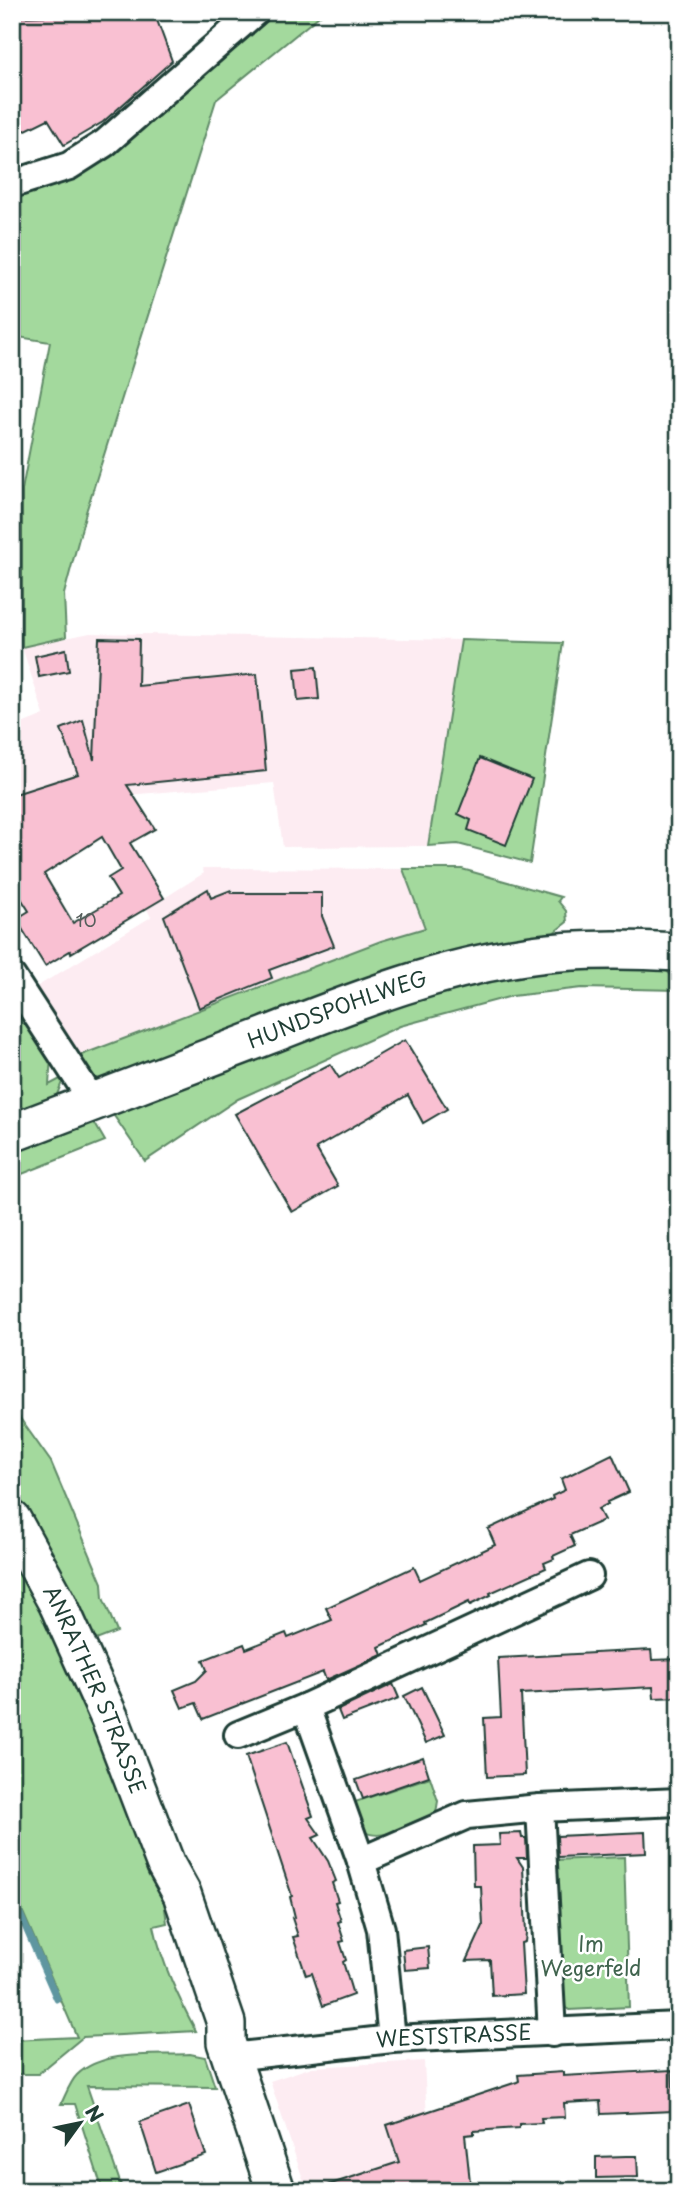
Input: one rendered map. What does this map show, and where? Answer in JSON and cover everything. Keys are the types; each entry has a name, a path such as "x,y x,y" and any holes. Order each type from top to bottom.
{"street":[{"path":"12,184 69,166 105,143 255,12"},
{"name":"HUNDSPOHLWEG","path":"12,1133 432,975 548,953 612,950 679,952"},
{"path":"12,977 93,1102"},
{"name":"ANRATHER STRASSE","path":"12,1520 58,1604 85,1661 136,1783 166,1865 183,1894 226,2023 228,2049 276,2191"},
{"path":"238,1735 306,1707 589,1576"},
{"path":"306,1707 382,1928 392,2039"},
{"path":"361,1861 467,1815 540,1808 679,1802"},
{"path":"540,1808 552,2033"},
{"name":"WESTSTRASSE","path":"228,2049 679,2026"}],"shaded area":[{"path":"90,633 461,640 428,846 283,847 274,783 102,797 12,827 12,728 44,715 22,647"},
{"path":"202,868 403,869 426,928 381,941 76,1057 33,989 151,917 147,909 204,873"},
{"path":"424,2061 427,2119 447,2191 307,2191 270,2081 312,2067"}],"green space":[{"path":"269,12 324,12 216,100 86,512 64,594 66,637 22,647 22,490 50,342 12,336 12,192"},
{"path":"461,640 563,643 530,863 458,844 428,846"},
{"path":"403,869 462,869 561,897 558,901 566,911 567,922 547,938 113,1081 97,1079 76,1057 381,941 425,928"},
{"path":"655,962 679,981 679,990 582,988 512,996 400,1026 238,1099 145,1161 110,1110 381,1002 516,969"},
{"path":"12,995 51,1056 49,1085 64,1077 56,1097 12,1121"},
{"path":"91,1117 105,1141 12,1178 12,1147"},
{"path":"12,1407 51,1462 102,1583 103,1598 117,1632 91,1642 12,1498"},
{"path":"12,1543 46,1608 163,1894 167,1923 154,1926 157,1940 171,1980 196,2031 83,2037 38,2074 12,2074 12,2040 77,2037 12,1887"},
{"path":"430,1777 438,1801 436,1813 421,1822 391,1833 381,1835 365,1832 352,1803"},
{"name":"Im Wegerfeld","path":"624,1857 629,2007 569,2010 557,2000 554,1860"},
{"path":"190,2054 205,2057 215,2087 87,2086 123,2191 103,2191 75,2104 61,2104 72,2081 88,2067 116,2057"}],"building":[{"path":"45,12 154,12 172,61 103,122 64,145 48,119 20,133 20,49 12,49 12,17 45,16"},
{"path":"99,638 139,639 138,686 257,674 266,771 127,785 155,829 130,843 164,898 45,966 16,919 29,911 12,884 12,795 78,774 61,729 83,720 94,760","holes":["102,837 121,870 108,878 119,896 73,923 44,874"]},
{"path":"66,649 69,671 39,677 35,656"},
{"path":"316,667 319,699 298,701 295,669"},
{"path":"480,758 532,779 506,845 468,830 471,820 458,814"},
{"path":"208,889 211,898 231,890 232,893 322,893 322,916 334,946 269,970 272,978 199,1008 164,916"},
{"path":"405,1040 447,1109 423,1123 408,1095 316,1148 338,1186 292,1212 235,1114 330,1064 339,1078"},
{"path":"612,1454 629,1492 598,1509 604,1520 570,1535 575,1546 553,1556 554,1559 544,1563 546,1568 470,1605 469,1602 425,1623 426,1625 379,1647 382,1655 326,1680 323,1672 203,1719 196,1703 182,1708 174,1690 196,1681 207,1670 203,1660 244,1644 246,1649 286,1633 288,1638 332,1620 326,1608 414,1567 420,1580 495,1545 488,1529 553,1499 552,1496 565,1490 561,1479"},
{"path":"651,1650 652,1660 679,1659 679,1697 654,1698 653,1687 521,1694 525,1775 487,1777 484,1718 501,1717 498,1658"},
{"path":"393,1684 399,1698 342,1720 338,1710"},
{"path":"422,1687 445,1735 426,1743 404,1696"},
{"path":"287,1742 313,1816 308,1818 320,1835 313,1838 328,1861 336,1881 332,1883 338,1901 335,1902 341,1921 338,1922 344,1941 340,1942 353,1995 323,2006 312,1973 306,1975 293,1937 298,1936 292,1918 295,1917 290,1897 292,1896 246,1756"},
{"path":"423,1757 429,1776 363,1799 356,1780"},
{"path":"645,1832 646,1853 558,1857 557,1836"},
{"path":"521,1833 522,1838 526,1838 527,1858 517,1858 523,1867 526,1933 525,1942 521,1943 524,1994 492,1996 490,1960 467,1961 483,1926 481,1886 474,1886 473,1846 500,1845 499,1834"},
{"path":"428,1947 430,1968 405,1970 403,1950"},
{"path":"672,2070 674,2111 601,2114 600,2101 564,2103 565,2117 541,2118 542,2123 519,2124 519,2128 474,2131 474,2134 465,2135 471,2191 323,2191 322,2187 399,2162 387,2125 517,2082 518,2075 563,2072 563,2076"},
{"path":"189,2105 206,2155 156,2172 140,2122"},
{"path":"637,2156 638,2177 596,2178 596,2157"}],"waterway":[{"path":"12,1896 57,1999"}]}
